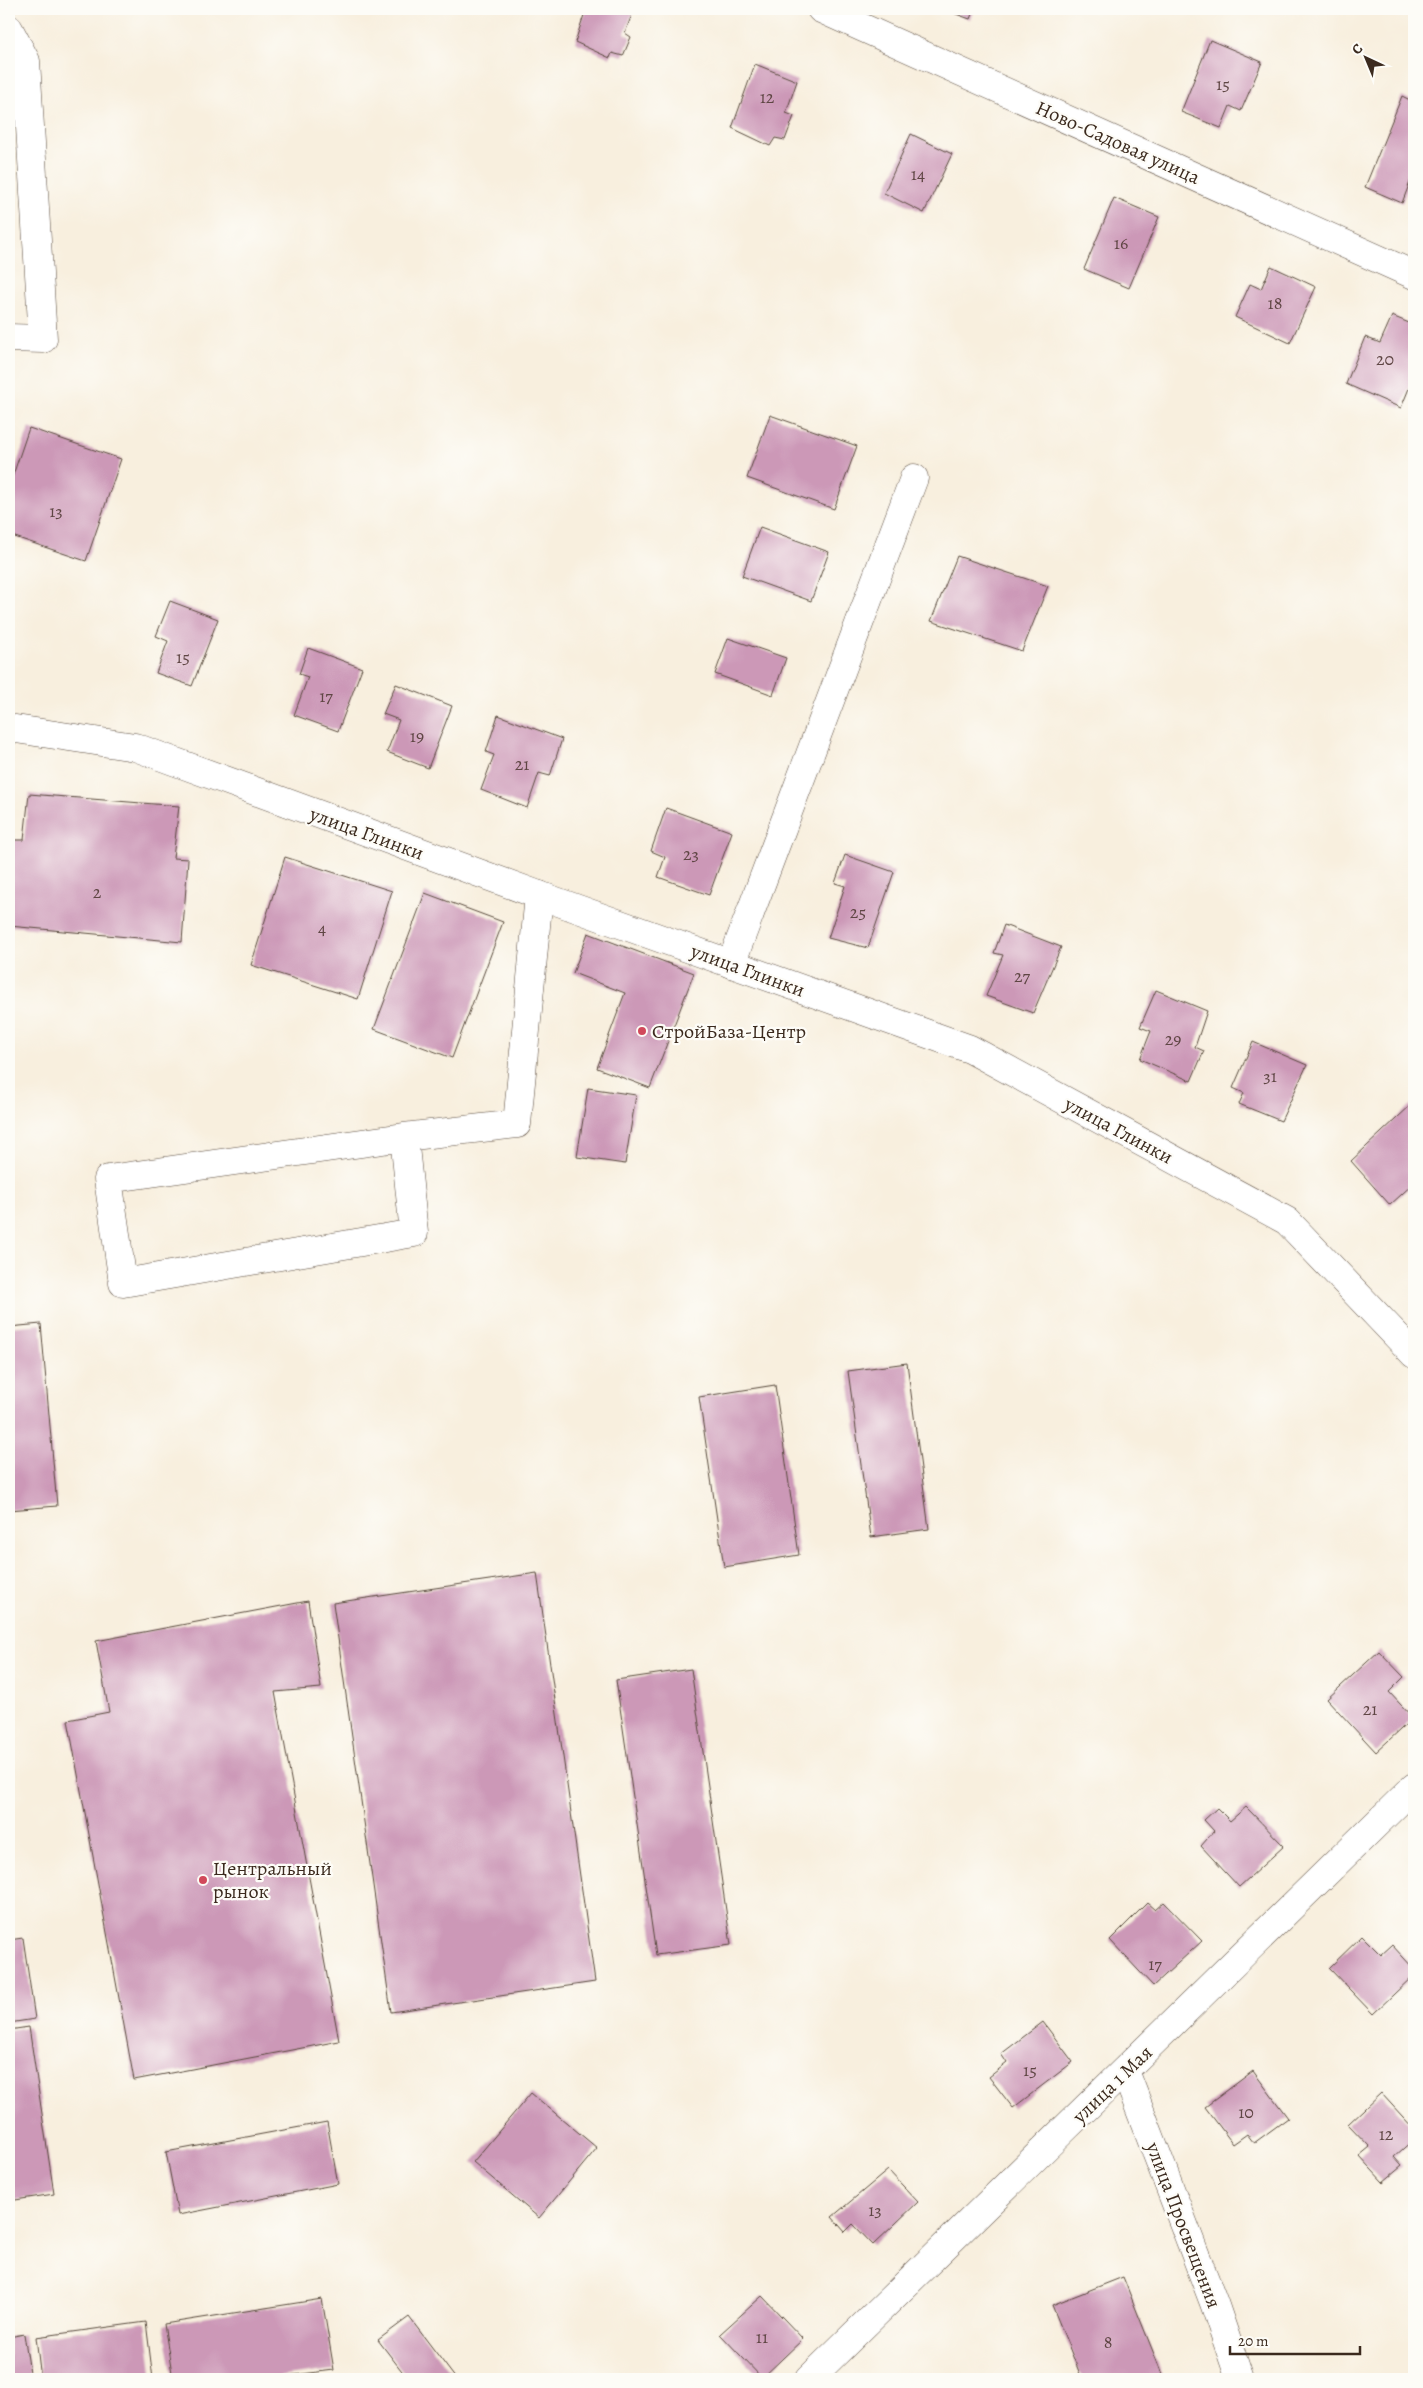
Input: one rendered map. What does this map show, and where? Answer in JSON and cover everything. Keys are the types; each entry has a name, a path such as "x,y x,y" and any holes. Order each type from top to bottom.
{"street":[{"name":"Ново-Садовая улица","path":"821,9 1414,275"},
{"path":"9,29 26,61 43,339 9,338"},
{"path":"731,964 914,478"},
{"name":"улица Глинки","path":"9,728 135,748 538,895 970,1049 1287,1221 1414,1354"},
{"path":"404,1137 414,1233 123,1283 108,1179 404,1137 517,1124 538,895"},
{"name":"улица 1 Мая","path":"809,2379 1414,1787"},
{"name":"улица Просвещения","path":"1125,2071 1214,2303 1240,2379"}],"building":[{"path":"586,9 634,9 625,33 631,37 623,56 612,53 610,58 575,42"},
{"path":"942,9 974,9 970,19"},
{"path":"1210,40 1262,62 1241,111 1230,106 1221,128 1181,112"},
{"path":"755,64 797,81 786,113 794,116 785,140 775,138 770,146 732,128"},
{"path":"1402,96 1414,102 1414,178 1412,177 1402,203 1365,187"},
{"path":"911,134 952,154 924,213 884,193"},
{"path":"1114,198 1159,217 1129,288 1084,269"},
{"path":"1271,266 1316,287 1290,343 1235,317 1250,284 1261,289"},
{"path":"1392,316 1414,325 1414,376 1401,408 1346,384 1365,337 1380,343"},
{"path":"770,415 857,446 834,509 747,478"},
{"path":"29,428 121,459 86,561 9,535 9,487"},
{"path":"760,527 829,552 811,601 742,576"},
{"path":"957,556 1048,586 1022,651 931,621"},
{"path":"170,601 218,619 192,686 156,673 168,641 156,636"},
{"path":"728,638 786,658 773,695 715,674"},
{"path":"308,648 362,668 338,731 294,715 308,677 299,674"},
{"path":"396,684 452,706 428,768 387,752 399,720 383,714"},
{"path":"498,715 562,739 550,776 539,773 527,808 481,790 494,755 486,752"},
{"path":"29,794 179,806 173,858 188,859 182,942 9,926 9,840 24,840"},
{"path":"666,808 732,832 709,895 658,877 665,857 651,851"},
{"path":"845,855 894,872 868,948 828,938 845,886 835,883"},
{"path":"285,857 392,891 358,999 251,965"},
{"path":"425,893 503,922 452,1058 374,1029"},
{"path":"1004,925 1061,947 1033,1013 986,996 1003,955 994,953"},
{"name":"СтройБаза-Центр","path":"588,933 694,973 650,1088 597,1068 625,993 573,973"},
{"path":"1156,990 1207,1011 1195,1047 1204,1051 1191,1081 1140,1059 1151,1031 1140,1027"},
{"path":"1253,1042 1307,1065 1281,1121 1239,1104 1244,1093 1233,1088"},
{"path":"588,1088 636,1095 625,1164 577,1157"},
{"path":"1412,1104 1414,1106 1414,1183 1390,1205 1351,1161"},
{"path":"41,1324 57,1506 9,1510 9,1327"},
{"path":"907,1363 929,1529 871,1537 848,1371"},
{"path":"775,1385 799,1555 724,1567 699,1397"},
{"name":"Центральный рынок","path":"537,1573 595,1982 391,2012 333,1603"},
{"name":"Центральный рынок","path":"308,1601 321,1688 275,1692 339,2041 134,2080 68,1720 109,1712 96,1641"},
{"path":"1379,1651 1404,1677 1389,1692 1413,1718 1376,1752 1327,1699"},
{"path":"691,1669 731,1945 656,1955 616,1680"},
{"path":"1246,1807 1284,1846 1239,1887 1201,1846 1214,1831 1204,1820 1217,1808 1230,1821"},
{"path":"1164,1902 1202,1941 1153,1986 1110,1940 1147,1903 1155,1910"},
{"path":"1362,1936 1381,1955 1392,1945 1414,1969 1414,1975 1373,2014 1329,1968"},
{"path":"23,1938 35,2019 9,2023 9,1940"},
{"path":"1043,2022 1073,2062 1013,2108 989,2077 1007,2063 1001,2054"},
{"path":"29,2027 54,2194 9,2201 9,2030"},
{"path":"1253,2071 1288,2118 1254,2143 1247,2134 1233,2144 1205,2107"},
{"path":"531,2093 597,2148 539,2218 473,2162"},
{"path":"1381,2093 1414,2129 1414,2139 1394,2157 1402,2166 1383,2182 1359,2156 1370,2147 1348,2124"},
{"path":"327,2122 338,2184 178,2215 166,2152"},
{"path":"888,2170 918,2202 873,2245 853,2224 845,2232 832,2217"},
{"path":"1123,2277 1164,2379 1082,2379 1052,2305"},
{"path":"762,2296 803,2339 762,2378 720,2334"},
{"path":"322,2299 334,2370 262,2379 173,2379 164,2324"},
{"path":"409,2317 456,2379 408,2379 378,2340"},
{"path":"146,2322 153,2379 41,2379 36,2337"},
{"path":"24,2334 31,2379 9,2379 9,2337"}],"place":[{"name":"СтройБаза-Центр","path":"642,1031"},
{"name":"Центральный рынок","path":"203,1880"}]}
